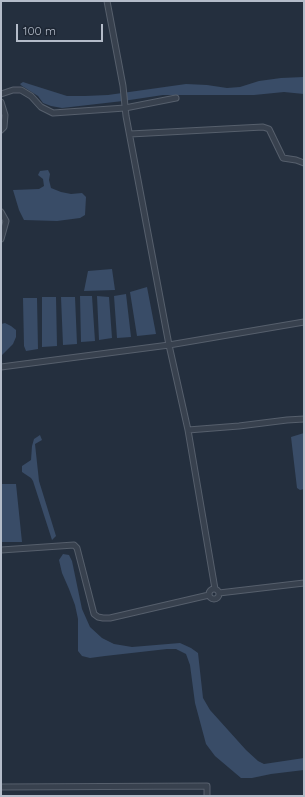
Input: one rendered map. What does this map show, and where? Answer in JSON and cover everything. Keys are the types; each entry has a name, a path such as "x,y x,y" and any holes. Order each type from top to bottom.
{"street":[{"path":"107,1 169,345 188,430 215,589 218,590 219,593"},
{"path":"1,94 13,90 21,90 32,96 41,107 53,113 125,106 176,98"},
{"path":"1,102 5,115 4,127 1,130"},
{"path":"130,134 263,127 269,129 283,158 304,163"},
{"path":"1,212 6,221 1,239"},
{"path":"1,367 169,345 304,322"},
{"path":"188,430 304,419"},
{"path":"1,550 74,545 77,548 94,614 103,618 110,618 209,595 210,591 215,589"},
{"path":"219,593 304,583"},
{"path":"209,595 214,599 218,598 219,593"},
{"path":"1,787 207,786 207,796"}],"water":[{"path":"304,77 304,94 284,92 254,95 163,95 62,108 43,103 38,96 20,84 23,82 67,96 85,96 108,95 186,84 227,88 240,87 259,81"},
{"path":"48,170 50,174 49,180 51,188 71,194 82,193 86,197 85,215 80,218 57,221 24,220 19,210 13,190 39,189 44,186 43,179 38,175 40,171"},
{"path":"112,269 115,290 84,291 88,271"},
{"path":"147,287 156,334 137,336 130,292"},
{"path":"126,294 131,337 117,338 114,296"},
{"path":"80,296 92,296 95,341 81,342"},
{"path":"97,296 109,297 112,338 99,340"},
{"path":"42,297 56,297 57,346 42,347"},
{"path":"61,297 75,297 77,344 63,345"},
{"path":"23,298 37,298 38,349 26,351 24,346"},
{"path":"5,323 16,330 16,337 13,344 1,356 1,324"},
{"path":"304,433 304,489 300,490 297,488 291,437"},
{"path":"40,435 42,440 35,444 39,481 56,536 52,540 33,481 22,472 22,466 31,460 34,439"},
{"path":"1,484 16,484 22,542 2,542"},
{"path":"63,554 69,555 72,561 82,609 90,627 102,638 114,644 132,647 180,643 191,648 198,653 203,698 210,710 246,750 258,761 264,764 304,758 304,770 252,778 241,778 215,756 206,744 195,703 190,665 186,654 176,649 167,649 90,658 82,656 78,651 78,619 75,605 62,573 59,560"}]}
